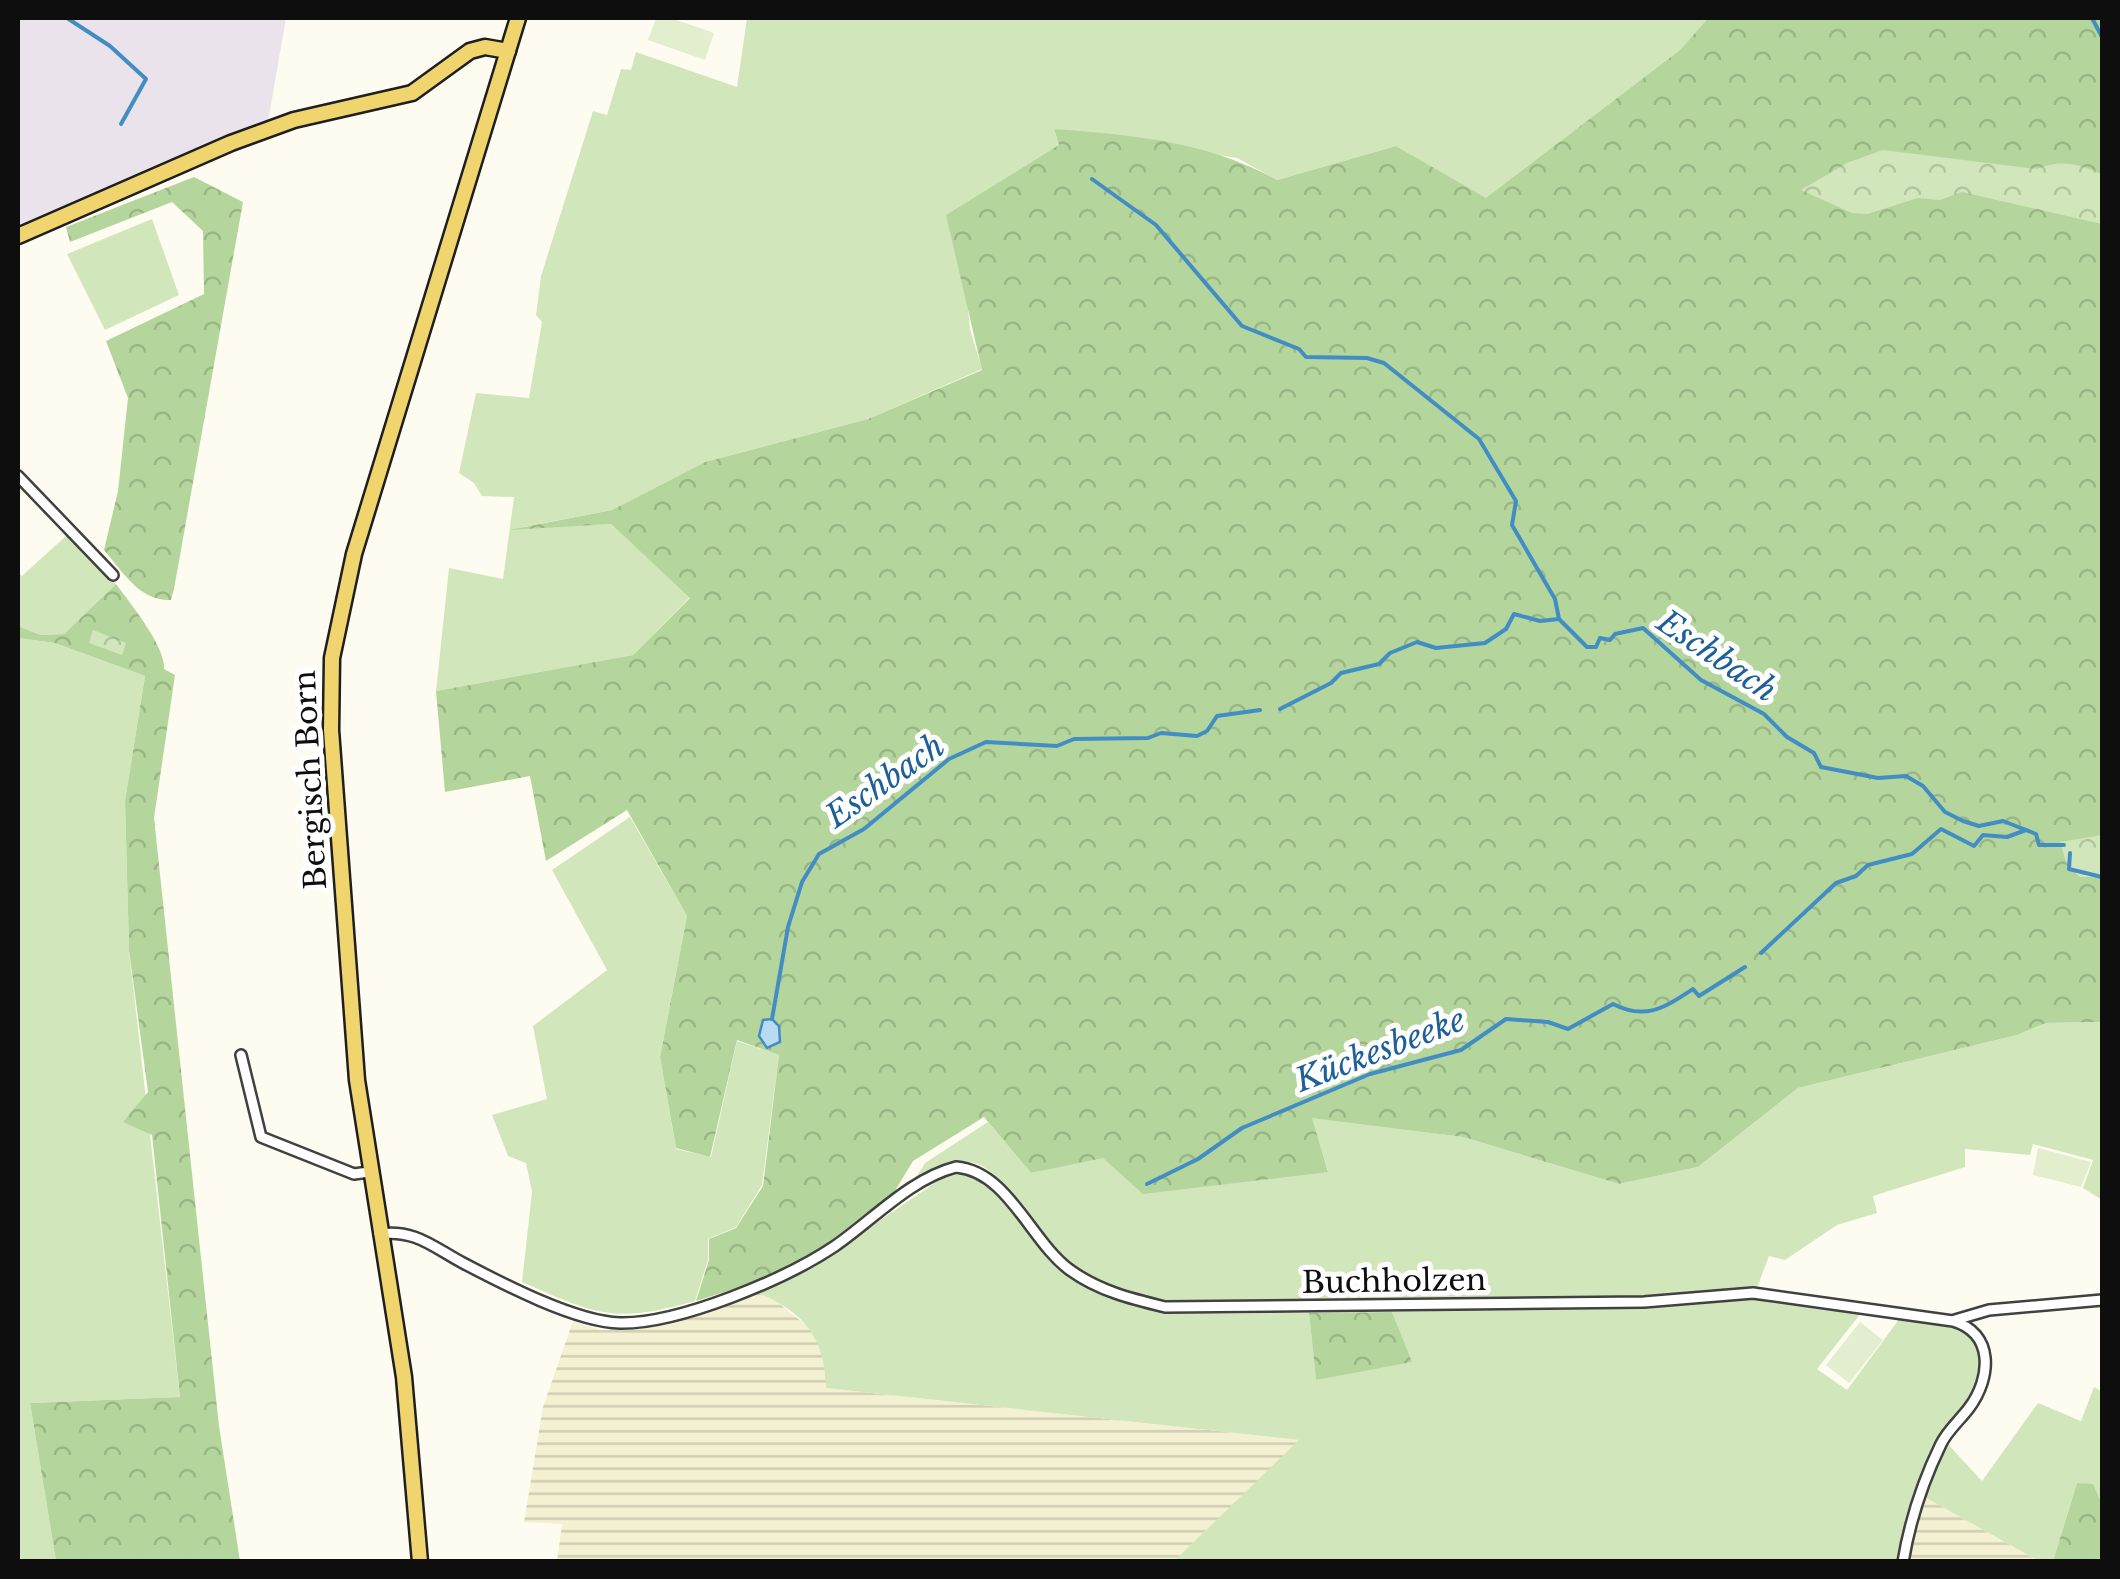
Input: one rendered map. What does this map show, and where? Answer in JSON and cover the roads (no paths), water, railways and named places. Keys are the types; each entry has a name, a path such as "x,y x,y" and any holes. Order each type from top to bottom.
{"main road":[{"name":"Bergisch Born","path":"420,1562 407,1405 369,1172 351,1016 330,730 333,648 354,554 518,18"},
{"path":"18,236 231,143 294,120 412,93 470,51 486,47 508,51"}],"street":[{"path":"18,476 113,575"},
{"path":"241,1055 261,1137 354,1174 369,1172"},
{"name":"Buchholzen","path":"379,1234 415,1235 480,1272 568,1309 598,1320 626,1323 690,1309 774,1277 832,1248 894,1201 947,1169 972,1168 994,1184 1069,1270 1104,1290 1166,1308 1624,1302 1754,1293 1953,1322 1989,1310 2102,1300"},
{"path":"1903,1562 1918,1494 1943,1439 1973,1403 1985,1370 1986,1353 1980,1337 1969,1326 1953,1322"}],"water":[{"path":"772,1019 779,1026 780,1042 767,1048 759,1036 763,1020"}],"waterway":[{"path":"67,18 110,46 146,79 121,124"},
{"path":"2092,18 2102,37"},
{"path":"1092,179 1156,225 1242,326 1299,349 1306,357 1367,358 1384,363 1479,439 1516,501 1512,525 1555,599 1559,619"},
{"name":"Eschbach","path":"1280,709 1331,683 1341,673 1379,664 1390,653 1417,642 1436,648 1485,643 1506,629 1514,614 1540,621 1559,619 1587,647 1596,647 1600,638 1610,640 1615,634 1643,628 1701,680 1764,714 1787,737 1814,753 1821,767 1878,778 1906,776 1923,786 1945,812 1963,821 1979,826 2003,821 2036,834 2039,845 2064,845"},
{"name":"Eschbach","path":"772,1019 788,927 802,882 819,854 864,829 949,759 986,742 1057,746 1074,739 1148,738 1161,733 1197,736 1207,731 1217,716 1260,710"},
{"name":"Kückesbeeke","path":"1761,953 1836,883 1856,876 1868,865 1912,854 1941,829 1974,846 1983,835 2007,837 2026,830"},
{"name":"Eschbach","path":"2070,853 2069,869 2102,877"},
{"name":"Kückesbeeke","path":"1147,1184 1198,1159 1242,1128 1370,1074 1461,1050 1506,1019 1548,1022 1568,1029 1613,1004 1645,1011 1664,1006 1693,989 1699,996 1745,967"}]}
